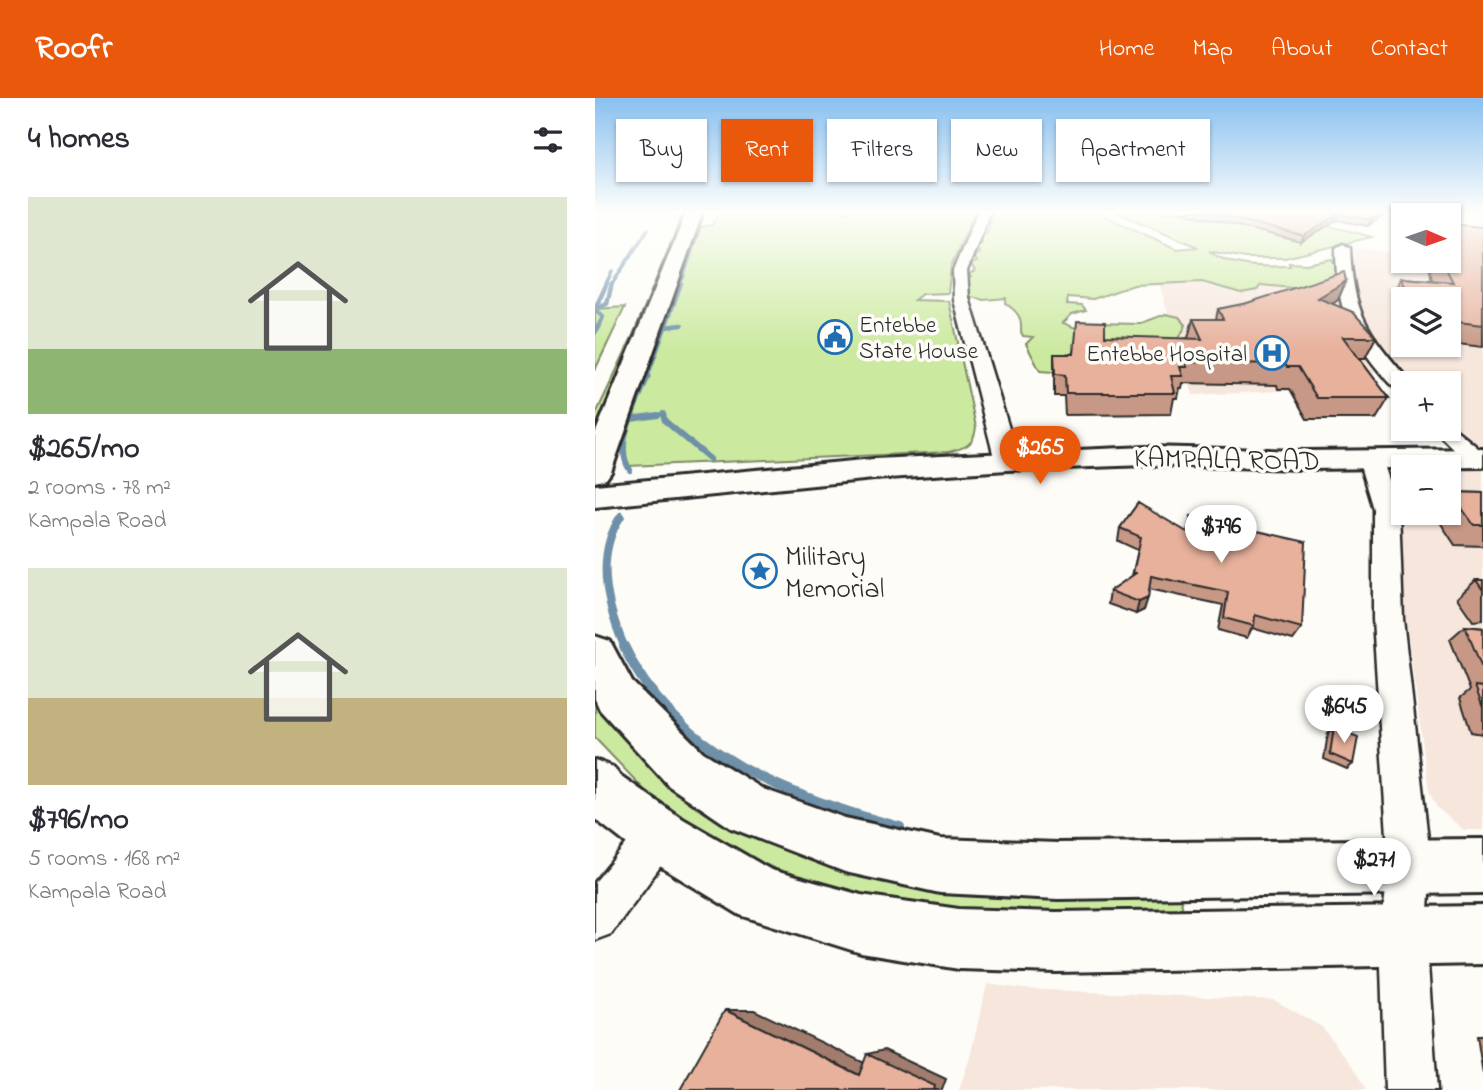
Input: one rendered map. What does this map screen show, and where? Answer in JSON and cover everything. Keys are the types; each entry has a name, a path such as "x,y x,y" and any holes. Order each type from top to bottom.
{"main road":[{"path":"636,306 658,257"},
{"path":"595,472 677,257"},
{"name":"KAMPALA ROAD","path":"595,496 874,469 1007,461 1146,456 1370,460 1479,458"},
{"path":"595,654 616,696 686,769 750,810 845,845 940,866 1019,869 1483,866"},
{"path":"595,785 603,794 659,835 761,895 861,924 959,939 1056,942 1483,935"}],"street":[{"path":"965,257 960,271 962,298 1007,461"},
{"path":"1343,257 1344,288 1352,320 1391,372"},
{"path":"1458,441 1479,458"},
{"path":"1370,460 1386,509 1388,619 1410,866 1403,937 1411,1090"},
{"path":"595,918 659,835"}],"shaded area":[{"path":"1354,257 1391,257 1391,273 1461,273 1461,262 1483,263 1483,447 1478,447 1461,431 1461,371 1400,371 1362,322 1355,292"},
{"name":"Entebbe Hospital","path":"1318,277 1335,294 1350,334 1378,373 1317,373 1322,389 1193,395 1159,284"},
{"path":"1461,466 1483,466 1483,830 1464,830 1437,808 1429,791 1394,525 1461,525"},
{"path":"1391,469 1391,506 1387,476"},
{"path":"987,984 1023,989 1274,1000 1322,1027 1355,1070 1366,1090 959,1090 970,1057"}],"green space":[{"path":"665,257 670,257 595,438 595,416"},
{"path":"690,257 955,257 951,266 948,293 922,294 914,300 949,301 976,427 971,442 964,447 948,452 628,466 623,449"},
{"path":"975,257 1219,257 1258,266 1290,266 1289,263 1306,264 1332,259 1338,271 1334,279 1312,290 1261,285 1257,290 1241,293 1202,282 1134,285 1093,299 1068,297 1067,304 1082,305 1086,310 1072,314 1063,323 1078,329 1096,323 1139,324 1166,314 1179,317 1186,325 1176,344 1097,337 1073,344 1073,355 1054,372 1040,371 1026,344 1033,337 1023,336 1020,319 1005,303 1006,298 984,300 959,294 962,281 971,277 969,274 975,271 971,264 977,262"},
{"path":"625,307 595,370 595,309"},
{"path":"595,690 676,785 1180,893 1183,912 956,910 864,899 786,874 721,843 653,799 595,738"}],"building":[{"path":"1461,257 1483,257 1483,325 1461,322 1461,287 1405,287 1401,278 1453,282 1448,273 1461,273"},
{"path":"1344,272 1346,281 1318,298 1353,312 1376,337 1343,337 1389,398 1317,398 1298,367 1287,367 1285,364 1185,362 1187,367 1180,367 1183,376 1171,376 1175,393 1066,393 1065,375 1055,374 1054,354 1074,354 1077,321 1105,322 1105,336 1202,339 1193,319 1223,319 1218,309 1247,303"},
{"path":"1461,492 1483,493 1483,525 1474,525 1461,507"},
{"path":"1138,503 1187,532 1191,516 1306,542 1302,628 1255,615 1254,626 1224,618 1228,592 1151,576 1148,598 1139,602 1110,591 1136,573 1133,573 1141,537 1120,528"},
{"path":"1476,580 1483,580 1483,590"},
{"path":"1465,626 1483,628 1483,671"},
{"path":"1475,686 1483,687 1483,708"},
{"path":"1334,727 1358,737 1353,764 1330,754"},
{"path":"725,1010 859,1075 867,1054 935,1086 934,1090 680,1090"}],"waterway":[{"path":"612,284 629,257"},
{"path":"683,278 690,257"},
{"path":"606,284 612,271"},
{"path":"680,284 682,280"},
{"path":"596,307 607,283"},
{"path":"595,309 607,304 612,283"},
{"path":"665,327 681,283"},
{"path":"595,310 603,317 595,333"},
{"path":"665,327 682,325"},
{"path":"647,377 665,327"},
{"path":"630,470 625,460 625,436 648,375"},
{"path":"663,414 665,421 710,459"},
{"path":"631,419 658,415"},
{"path":"621,516 608,547 606,580 613,615 625,647"},
{"path":"625,647 646,684 673,716 705,743 779,786 860,816 900,827"}],"place":[{"name":"Entebbe State House","path":"835,337"},
{"name":"Entebbe Hospital","path":"1272,353"},
{"name":"Military Memorial","path":"760,571"}]}
